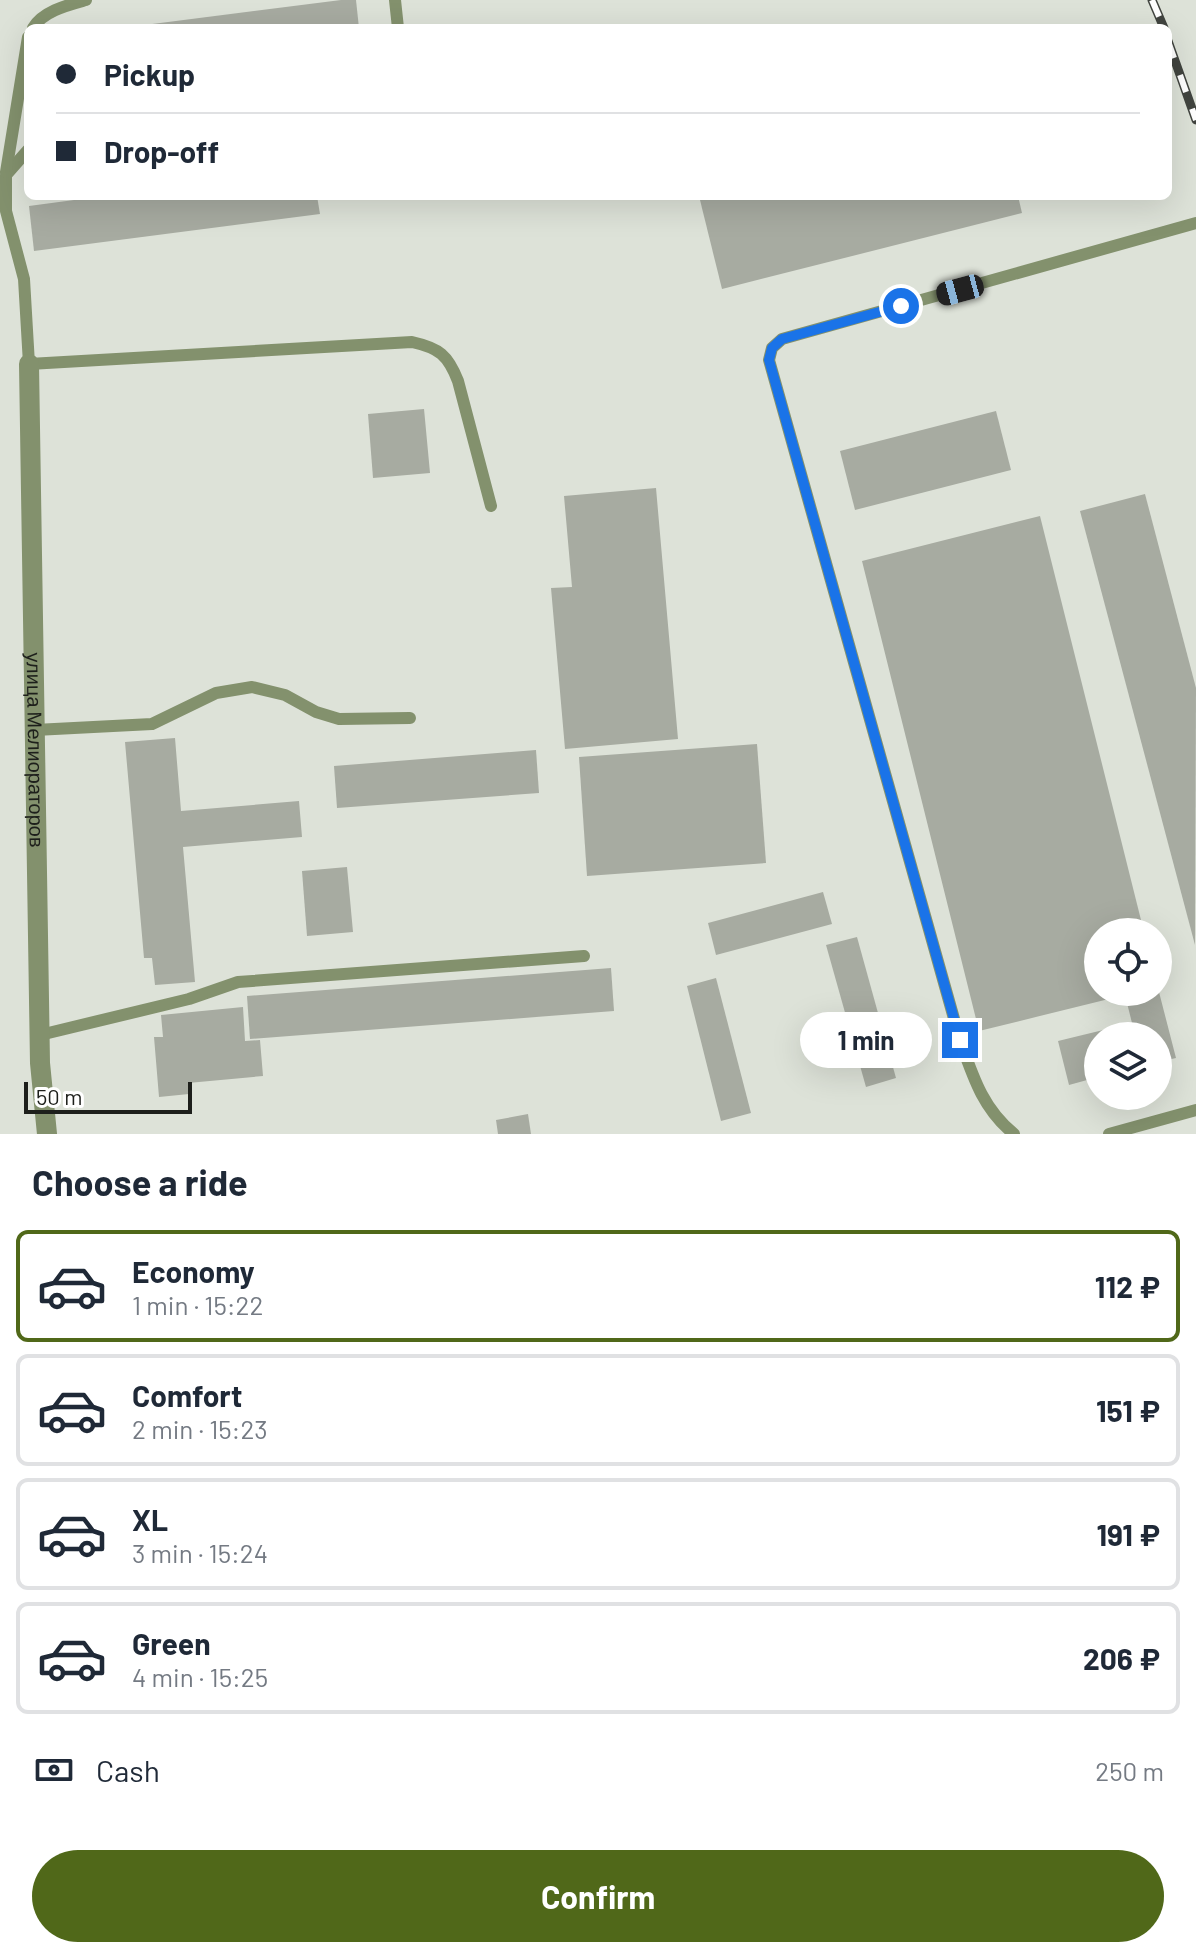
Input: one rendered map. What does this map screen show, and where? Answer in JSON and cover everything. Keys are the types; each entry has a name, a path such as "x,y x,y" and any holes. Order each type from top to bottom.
{"street":[{"name":"улица Мелиораторов","path":"29,364 40,1035 47,1134"}],"lane":[{"path":"36,24 62,7 86,0"},
{"path":"395,0 398,24"},
{"path":"24,62 6,175 6,211 24,279 29,364 412,342 437,348 450,361 458,381 491,506"},
{"path":"6,175 24,155"},
{"path":"1014,1134 996,1118 979,1094 960,1040 769,360 772,348 782,339 1196,223"},
{"path":"35,730 152,724 216,693 252,687 285,695 316,712 339,719 410,718"},
{"path":"40,1035 189,999 238,982 584,956"},
{"path":"1109,1134 1196,1110"}],"building":[{"path":"356,0 359,24 152,24"},
{"path":"74,200 318,200 320,214 34,251 29,206"},
{"path":"700,200 1019,200 1022,213 722,289"},
{"path":"424,409 430,473 373,478 368,414"},
{"path":"996,411 1011,470 855,510 840,451"},
{"path":"656,488 678,739 565,749 551,588 572,587 564,496"},
{"path":"1145,494 1196,688 1195,945 1080,511"},
{"path":"1040,516 1140,918 1084,918 1084,1005 979,1031 862,561"},
{"path":"175,738 181,811 299,801 302,837 183,847 195,982 155,985 152,958 144,958 125,742"},
{"path":"757,744 766,863 587,876 579,757"},
{"path":"536,750 539,793 337,808 334,766"},
{"path":"347,867 353,932 307,936 302,871"},
{"path":"823,892 832,924 716,955 708,923"},
{"path":"857,937 896,1078 866,1087 826,945"},
{"path":"611,968 614,1011 250,1039 247,996"},
{"path":"716,978 751,1113 721,1121 687,986"},
{"path":"1128,1006 1163,1006 1167,1022 1132,1022"},
{"path":"243,1007 245,1041 260,1040 263,1076 188,1083 189,1094 159,1097 154,1037 163,1037 161,1015"},
{"path":"1084,1035 1084,1081 1069,1085 1058,1041"},
{"path":"528,1114 531,1134 498,1134 496,1120"}],"railway":[{"path":"1152,0 1162,24"},
{"path":"1172,52 1196,120"}],"route":[{"path":"901,306 782,339 772,348 769,360 960,1040"}]}
